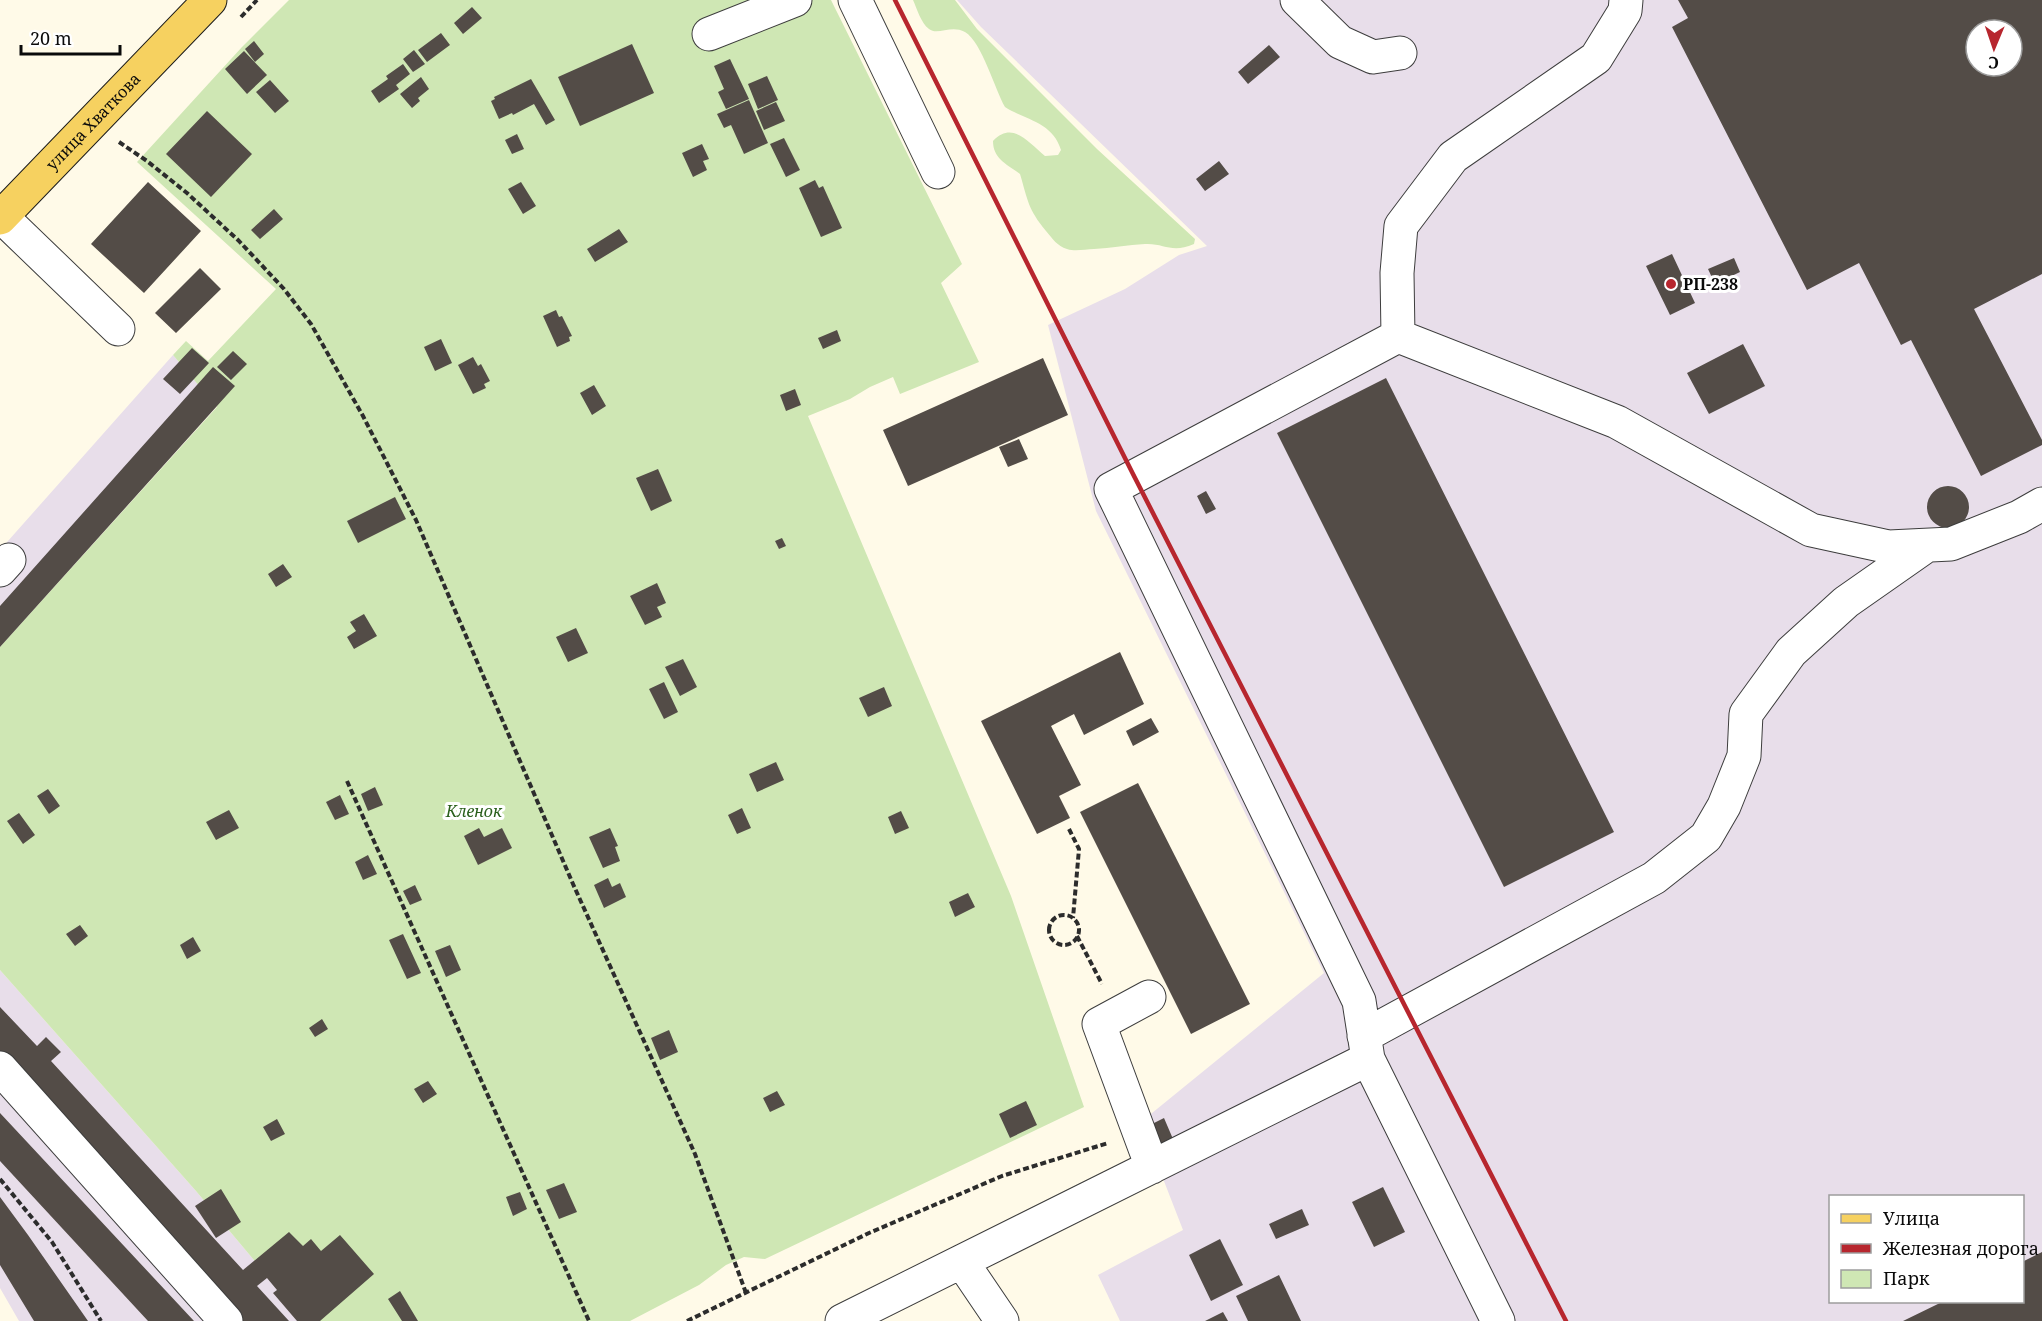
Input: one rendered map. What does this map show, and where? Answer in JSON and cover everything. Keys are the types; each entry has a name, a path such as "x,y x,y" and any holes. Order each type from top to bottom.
{"main road":[{"name":"улица Хваткова","path":"1,217 210,0"}],"street":[{"path":"709,34 795,0"},
{"path":"855,0 938,172"},
{"path":"1297,0 1340,42 1373,57 1400,53"},
{"path":"1398,336 1397,273 1401,226 1454,157 1596,58 1625,11 1626,0"},
{"path":"1,217 118,329"},
{"path":"1498,1321 1366,1048 1359,1001 1111,489 1398,336 1617,422 1811,530 1889,547 1951,544 2019,517 2042,504"},
{"path":"842,1321 1152,1167 1366,1048 1654,878 1706,837 1724,806 1744,756 1746,714 1791,652 1846,602 1926,546"},
{"path":"1149,997 1099,1024 1152,1167"},
{"path":"0,1068 226,1321"},
{"path":"962,1262 1002,1321"}],"path":[{"path":"91,124 147,161 187,193 239,241 284,289 311,324 363,416 416,520 573,884 695,1154 746,1293"},
{"path":"347,781 589,1321"},
{"path":"1069,829 1079,849 1073,918 1078,926 1077,936 1117,1014"},
{"path":"1073,918 1065,915 1055,918 1049,931 1053,939 1062,944 1071,943 1077,936"},
{"path":"687,1321 869,1233 1002,1176 1139,1133"},
{"path":"0,1179 52,1242 100,1321"}],"shaded area":[{"path":"957,0 2042,0 2042,1321 1120,1321 1098,1275 1183,1230 1141,1122 1324,973 1096,511 1048,325 1125,289 1179,255 1207,246 981,27"},
{"path":"173,355 217,406 0,647 0,550"},
{"path":"0,970 196,1191 305,1321 19,1321 0,1288"}],"green space":[{"name":"Кленок","path":"289,0 831,0 962,264 941,283 979,362 900,394 893,377 850,399 808,416 1011,896 1084,1107 765,1259 744,1257 726,1265 699,1285 630,1321 305,1321 196,1191 0,970 0,647 217,407 173,355 186,341 208,361 276,289 137,162 242,47"},
{"path":"913,0 955,0 977,29 1097,149 1195,239 1194,244 1179,248 1145,244 1077,250 1067,249 1058,244 1032,210 1020,174 998,157 993,141 1000,135 1014,133 1027,140 1045,156 1058,155 1061,150 1057,141 1052,133 1038,123 1005,107 971,37 955,29 933,31 929,29 921,20"}],"building":[{"path":"1678,0 2042,0 2042,274 1974,309 2042,440 2042,445 1981,476 1911,340 1901,345 1859,263 1807,290 1672,27 1688,18"},
{"path":"472,7 482,18 463,34 454,23"},
{"path":"441,33 450,45 427,62 418,50"},
{"path":"254,41 264,54 255,62 245,49"},
{"path":"632,44 654,93 580,126 558,77"},
{"path":"1269,45 1280,57 1248,84 1238,72"},
{"path":"414,50 425,64 413,72 403,59"},
{"path":"244,51 267,75 247,94 225,69"},
{"path":"730,59 749,99 726,109 718,92 724,89 714,66"},
{"path":"403,64 410,74 396,85 399,89 379,103 371,91"},
{"path":"767,76 778,100 758,109 748,84"},
{"path":"421,77 429,89 418,98 420,101 412,108 400,94"},
{"path":"531,79 555,120 546,125 534,104 513,115 512,113 499,119 491,101 495,99 494,97"},
{"path":"270,80 289,101 275,113 256,92"},
{"path":"749,100 768,143 744,154 731,125 724,128 717,114"},
{"path":"776,102 785,121 764,130 756,111"},
{"path":"207,111 252,154 211,197 166,154"},
{"path":"517,134 524,149 512,154 505,140"},
{"path":"784,138 800,170 786,177 770,144"},
{"path":"702,144 709,159 703,161 707,170 693,177 682,153"},
{"path":"1219,161 1229,174 1205,191 1196,179"},
{"path":"815,180 819,188 823,186 842,228 821,237 799,188"},
{"path":"148,182 201,231 144,293 91,244"},
{"path":"521,182 536,206 523,214 508,189"},
{"path":"274,209 283,219 260,239 251,230"},
{"path":"619,229 628,242 595,262 587,249"},
{"name":"РП-238","path":"1672,254 1695,303 1670,315 1646,266"},
{"path":"1734,258 1740,272 1715,284 1708,269"},
{"path":"200,268 221,289 176,333 155,313"},
{"path":"556,310 559,317 562,316 572,336 569,337 570,341 557,347 543,316"},
{"path":"837,330 841,341 823,349 818,338"},
{"path":"441,339 452,363 435,371 424,347"},
{"path":"1743,344 1765,386 1709,414 1687,373"},
{"path":"192,348 209,363 180,394 163,379"},
{"path":"233,351 247,364 231,380 217,367"},
{"path":"473,357 478,366 481,364 490,381 484,384 486,388 473,394 458,365"},
{"path":"1043,358 1068,415 908,486 883,430"},
{"path":"213,367 235,386 0,647 0,606"},
{"path":"1386,378 1614,832 1504,887 1277,433"},
{"path":"594,385 606,406 592,415 580,393"},
{"path":"795,389 801,405 786,411 780,395"},
{"path":"1019,439 1028,459 1008,467 999,447"},
{"path":"658,469 672,501 651,511 636,478"},
{"path":"1948,486 1956,487 1963,492 1968,499 1968,515 1963,522 1956,527 1948,528 1940,527 1933,522 1928,515 1927,507 1928,499 1933,492 1940,487"},
{"path":"1206,491 1216,509 1206,514 1197,496"},
{"path":"395,497 406,519 358,543 347,521"},
{"path":"782,538 786,546 779,549 775,541"},
{"path":"283,564 292,577 276,587 268,574"},
{"path":"657,583 666,603 657,607 662,617 645,625 630,596"},
{"path":"364,614 377,636 354,649 347,637 356,631 350,622"},
{"path":"576,628 588,653 568,662 556,637"},
{"path":"1120,652 1144,704 1084,735 1074,714 1051,726 1081,785 1059,796 1070,818 1037,834 981,721"},
{"path":"683,659 697,687 680,696 665,667"},
{"path":"664,682 678,712 664,719 649,689"},
{"path":"884,687 892,706 868,717 859,698"},
{"path":"1151,718 1159,732 1133,746 1126,731"},
{"path":"776,762 784,780 757,792 749,774"},
{"path":"1138,783 1250,1004 1191,1034 1080,812"},
{"path":"375,787 383,805 368,811 361,794"},
{"path":"48,789 60,806 49,814 37,796"},
{"path":"340,795 349,814 335,820 326,802"},
{"path":"742,808 751,828 737,834 728,815"},
{"path":"229,810 239,828 216,840 206,822"},
{"path":"901,811 909,828 895,834 888,817"},
{"path":"19,813 35,835 23,844 7,821"},
{"path":"479,828 484,837 502,828 512,848 478,865 464,836"},
{"path":"610,828 618,846 615,847 620,861 603,868 589,837"},
{"path":"368,855 377,874 363,880 355,862"},
{"path":"608,878 612,887 620,883 626,897 604,908 594,885"},
{"path":"415,885 422,900 410,905 403,891"},
{"path":"968,893 975,907 955,917 949,902"},
{"path":"80,925 88,936 75,946 66,934"},
{"path":"403,934 421,973 407,979 389,940"},
{"path":"193,937 201,951 187,959 180,945"},
{"path":"450,945 461,970 446,977 435,951"},
{"path":"0,1007 37,1046 46,1037 61,1052 51,1061 243,1270 289,1232 303,1246 311,1239 321,1251 340,1235 374,1274 320,1321 297,1321 273,1293 277,1290 267,1278 257,1286 289,1321 243,1321 0,1054"},
{"path":"322,1019 328,1029 315,1037 309,1028"},
{"path":"669,1030 678,1052 660,1060 651,1038"},
{"path":"428,1081 437,1094 423,1103 414,1089"},
{"path":"777,1091 785,1105 770,1112 763,1098"},
{"path":"1026,1101 1037,1125 1010,1138 999,1114"},
{"path":"0,1113 194,1321 148,1321 0,1161"},
{"path":"1164,1118 1173,1139 1157,1146 1148,1126"},
{"path":"277,1119 285,1134 271,1141 263,1127"},
{"path":"564,1183 577,1212 559,1219 546,1190"},
{"path":"1383,1187 1405,1232 1374,1247 1352,1202"},
{"path":"221,1189 241,1222 216,1238 195,1206"},
{"path":"520,1192 527,1209 513,1216 506,1197"},
{"path":"0,1197 88,1321 34,1321 0,1265"},
{"path":"1302,1209 1309,1225 1276,1239 1269,1224"},
{"path":"1220,1239 1243,1285 1211,1301 1189,1255"},
{"path":"2042,1252 2042,1321 1903,1321 1940,1303 2024,1303 2024,1261"},
{"path":"1279,1275 1301,1321 1248,1321 1236,1296"},
{"path":"400,1291 418,1321 402,1321 388,1299"},
{"path":"1223,1312 1228,1321 1205,1321"}],"railway":[{"path":"895,0 1134,476 1566,1321"}],"place":[{"name":"РП-238","path":"1671,284"}]}
